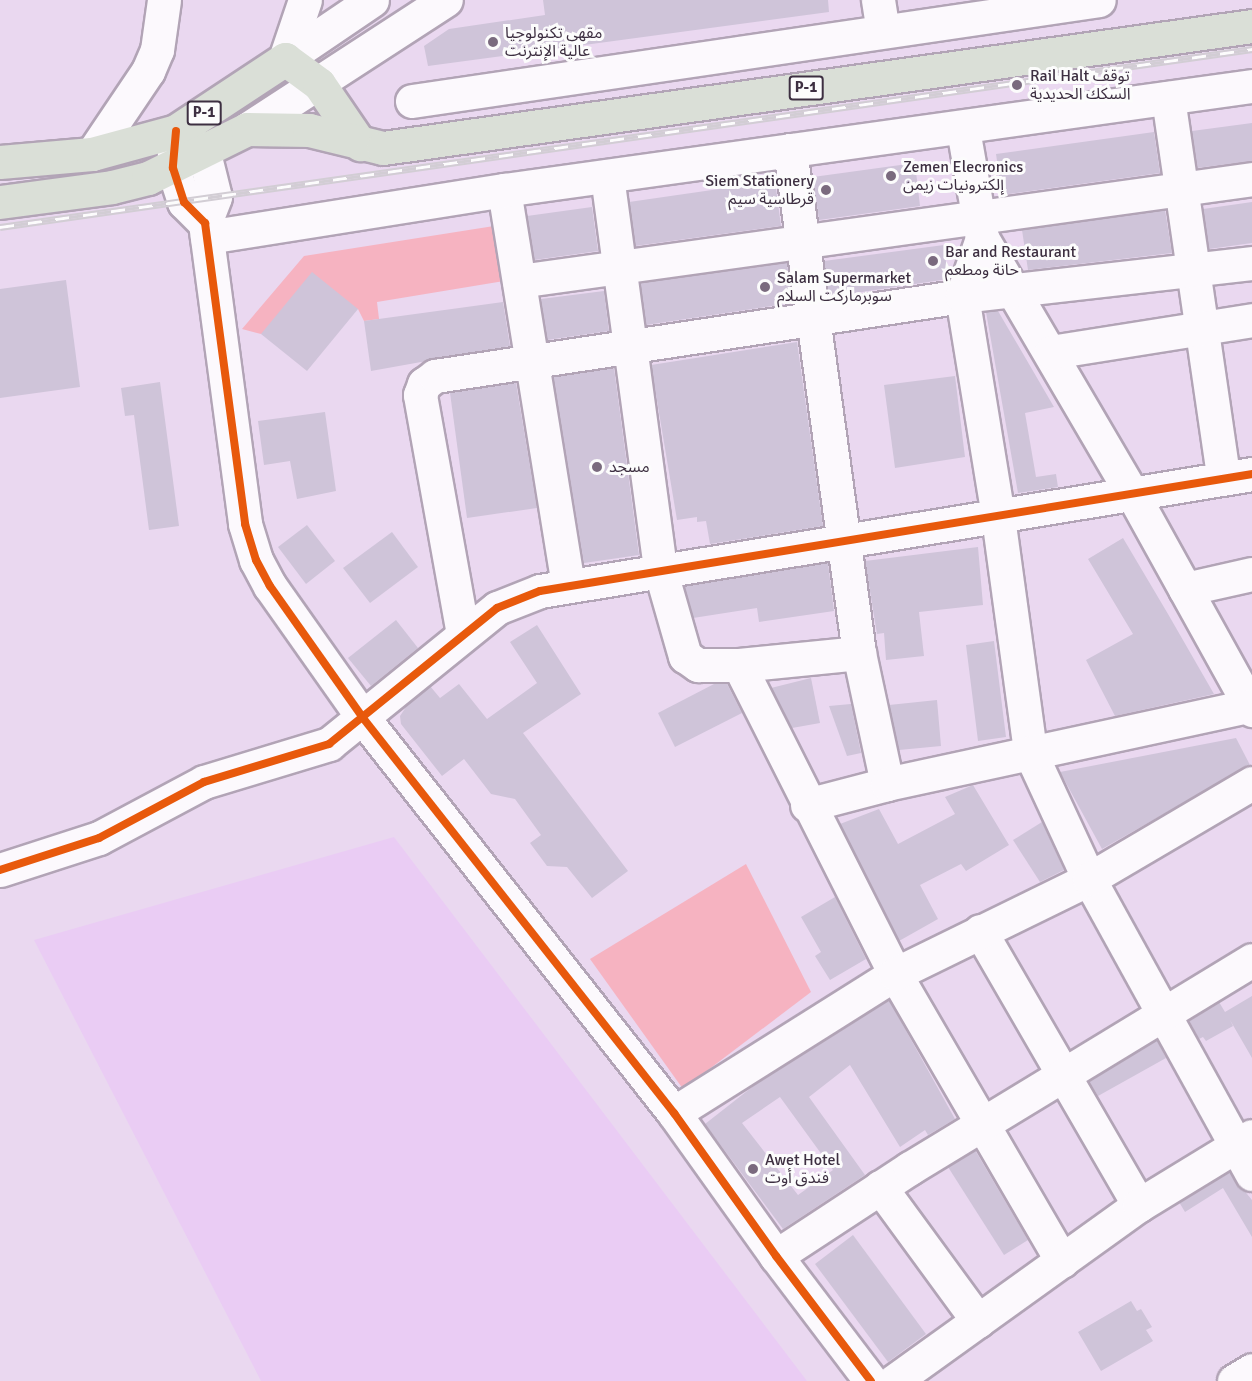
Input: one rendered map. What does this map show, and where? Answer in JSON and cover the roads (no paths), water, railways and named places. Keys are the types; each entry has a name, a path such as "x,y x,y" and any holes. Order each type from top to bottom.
{"highway":[{"name":"P-1","path":"0,202 112,187 173,168 247,129 309,130 383,148 1252,27"},
{"name":"P-1","path":"0,162 92,154 176,131 285,59"},
{"path":"285,59 319,84 360,144"}],"street":[{"path":"92,154 148,71 157,50 164,0"},
{"path":"285,59 305,0"},
{"path":"285,59 372,0"},
{"path":"247,129 446,0"},
{"path":"412,101 880,16 1099,0"},
{"path":"206,230 790,150 963,129 1252,86"},
{"path":"0,870 99,838 204,782 307,753 329,744 463,634 512,601 568,584 998,518 1237,475 1203,329 1168,98"},
{"path":"807,805 887,784 1251,708 1133,495 1012,289 979,227 963,129"},
{"path":"176,131 204,153 215,197 206,230 245,524 256,560 363,718 674,1113 776,1256 872,1381"},
{"path":"176,131 173,168 184,202 206,230"},
{"path":"790,150 859,653 887,784"},
{"path":"607,176 660,569 685,656 698,665 739,665 859,653"},
{"path":"519,281 804,241 979,227 1182,188 1252,178"},
{"path":"504,190 568,584"},
{"path":"979,227 962,296 998,518 1030,753 1089,879 1162,1011 1244,1140 1252,1174"},
{"path":"463,634 420,395 424,384 435,376 532,359 815,321 1012,289 1252,263"},
{"path":"1051,352 1252,320"},
{"path":"1185,589 1252,574"},
{"path":"739,665 807,805 895,974 980,1125 1062,1261"},
{"path":"674,1113 895,974 1089,879 1252,783"},
{"path":"980,931 1061,1075 1139,1205"},
{"path":"776,1256 880,1187 1162,1011 1252,960"},
{"path":"894,1381 1139,1205 1244,1140"},
{"path":"880,1187 978,1320"},
{"path":"1234,1381 1252,1370"}],"railway":[{"path":"0,227 1252,49"}],"place":[{"name":"مقهى تكنولوجيا عالية الإنترنت","path":"493,42"},
{"name":"Rail Halt توقف السكك الحديدية","path":"1017,85"},
{"name":"Zemen Elecronics إلكترونيات زيمن","path":"891,176"},
{"name":"Siem Stationery قرطاسية سيم","path":"826,190"},
{"name":"Bar and Restaurant حانة ومطعم","path":"933,261"},
{"name":"Salam Supermarket سوبرماركت السلام","path":"765,287"},
{"name":"مسجد","path":"597,467"},
{"name":"Awet Hotel فندق أوت","path":"753,1169"}]}
